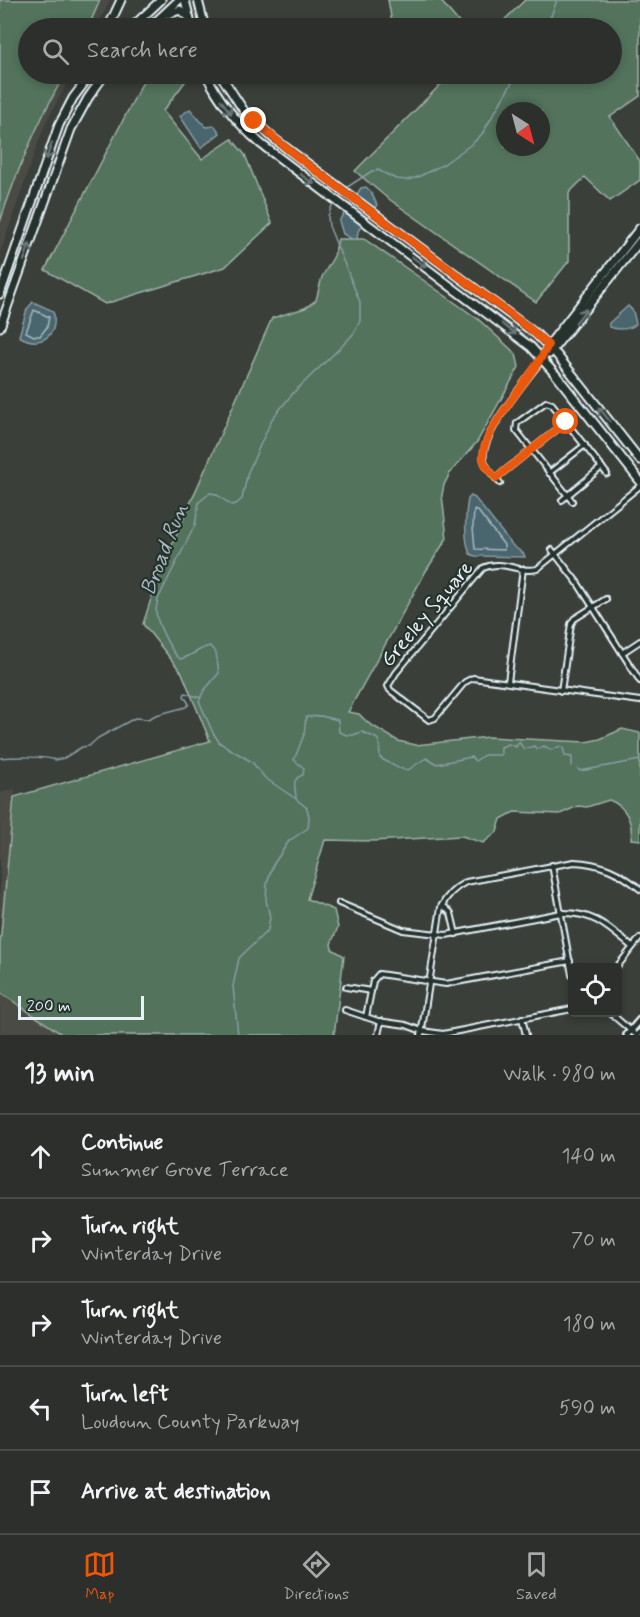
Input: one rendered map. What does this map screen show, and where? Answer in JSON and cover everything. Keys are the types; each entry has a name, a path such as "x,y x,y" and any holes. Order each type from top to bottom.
{"main road":[{"path":"113,18 121,0"},
{"path":"142,18 161,0"},
{"path":"161,18 179,0"},
{"path":"185,0 189,17"},
{"path":"198,0 202,18"},
{"path":"163,18 177,10 183,10 189,17"},
{"path":"0,294 50,148 79,84"},
{"path":"73,98 84,84"},
{"path":"0,327 68,135 98,84"},
{"path":"211,84 219,98 247,132 269,151 523,339 543,359 640,481"},
{"path":"226,84 254,121 295,155 529,328 551,348 640,460"},
{"path":"543,359 640,228"},
{"path":"551,348 640,241"}],"street":[{"path":"500,483 483,458 488,441 501,415 543,359"},
{"path":"572,501 516,430 521,420 546,402 552,404 607,474"},
{"path":"496,478 566,422"},
{"path":"549,472 585,445"},
{"path":"562,500 602,467"},
{"name":"Greeley Square","path":"640,486 554,552 537,569 502,565 483,568 396,673 388,686 390,690 429,720 435,718 469,679 508,682 640,701"},
{"path":"554,552 593,607 640,681"},
{"path":"508,682 523,569"},
{"path":"561,691 571,624 574,619 606,599"},
{"path":"622,652 640,641"},
{"path":"422,1033 442,905 452,891 466,882 574,862 598,865 623,876 640,888"},
{"path":"366,1017 374,978 380,974 429,982 453,983 570,961 552,865"},
{"path":"339,903 396,927 437,935 456,934 574,912 593,917 632,947"},
{"path":"442,905 451,913 456,934"},
{"path":"620,963 640,938"},
{"path":"346,987 371,991"},
{"path":"345,1010 381,1021 406,1025 422,1033 439,1034 568,1010"},
{"path":"615,1017 634,1034 640,1020"},
{"path":"522,1018 526,1035"},
{"path":"378,1035 381,1021"}],"shaded area":[{"path":"0,0 110,0 101,18 18,18 18,84 67,84 47,120 0,253"},
{"path":"15,789 14,797 0,944 0,793"},
{"path":"0,990 1,993 63,1035 0,1035"}],"green space":[{"path":"0,0 100,0 92,18 18,18 18,84 60,84 29,146 0,222"},
{"path":"388,0 440,0 455,18 391,18"},
{"path":"525,0 640,0 640,96 610,117 640,161 640,180 610,201 585,177 569,193 569,261 536,302 386,197 355,171 441,84 622,84 622,18 506,18"},
{"path":"142,84 183,84 163,111 202,159 232,139 245,155 272,223 225,267 105,304 45,270"},
{"path":"338,239 364,239 416,275 478,319 516,354 519,367 477,442 450,473 444,485 442,495 447,538 426,571 348,712 359,714 368,723 398,741 416,745 488,737 586,742 600,739 622,729 640,733 640,840 631,839 631,827 627,815 620,806 609,800 587,807 578,806 560,814 514,812 501,819 497,832 483,843 462,836 373,841 325,840 307,899 334,910 338,927 331,944 332,949 344,956 334,1035 63,1035 1,993 0,990 0,944 14,797 210,741 182,673 143,624 159,574 272,318 305,308 316,300 322,277 334,256"}],"water":[{"path":"190,109 206,127 215,126 220,133 201,148 180,116"},
{"path":"366,187 377,205 358,231 357,239 352,239 343,234 339,221 361,188"},
{"path":"33,302 51,310 54,314 53,329 50,335 40,341 19,336 27,309"},
{"path":"628,306 633,311 636,324 623,329 609,327 609,323"},
{"path":"471,496 525,557 470,554 466,520 468,499"}],"waterway":[{"name":"Broad Run","path":"550,18 557,0"},
{"name":"Broad Run","path":"346,188 372,171 378,170 396,179 407,180 444,164 482,134 511,84"},
{"name":"Broad Run","path":"238,1035 233,986 239,958 268,930 270,917 266,900 267,883 273,865 289,841 308,828 309,817 307,808 265,778 252,762 220,743 199,701 203,692 219,673 216,653 210,646 180,659 164,636 156,609 158,599 195,525 199,502 210,493 216,494 231,505 242,499 248,472 272,419 293,393 354,333 360,321 360,302 329,226 328,216 333,203"},
{"path":"0,758 37,757 55,760 64,758 82,747 89,746 98,738 135,718 148,719 186,707 189,704 184,696 185,693 201,698"},
{"path":"296,798 295,781 303,775 304,768 294,760 304,735 306,717 321,716 338,720 339,732 347,735 362,732 376,738 379,741 380,758 398,768 408,770 426,758 437,764 471,757 475,761 484,755 501,755 501,747 508,744 516,747 519,742 524,749 534,746 537,749 544,746 551,750 561,746 565,756 572,757 572,766"},
{"path":"578,769 580,771 640,760"}],"route":[{"path":"254,121 295,155 529,328 548,345 543,359 501,415 484,450 483,458 486,465 496,478 566,422"}]}
